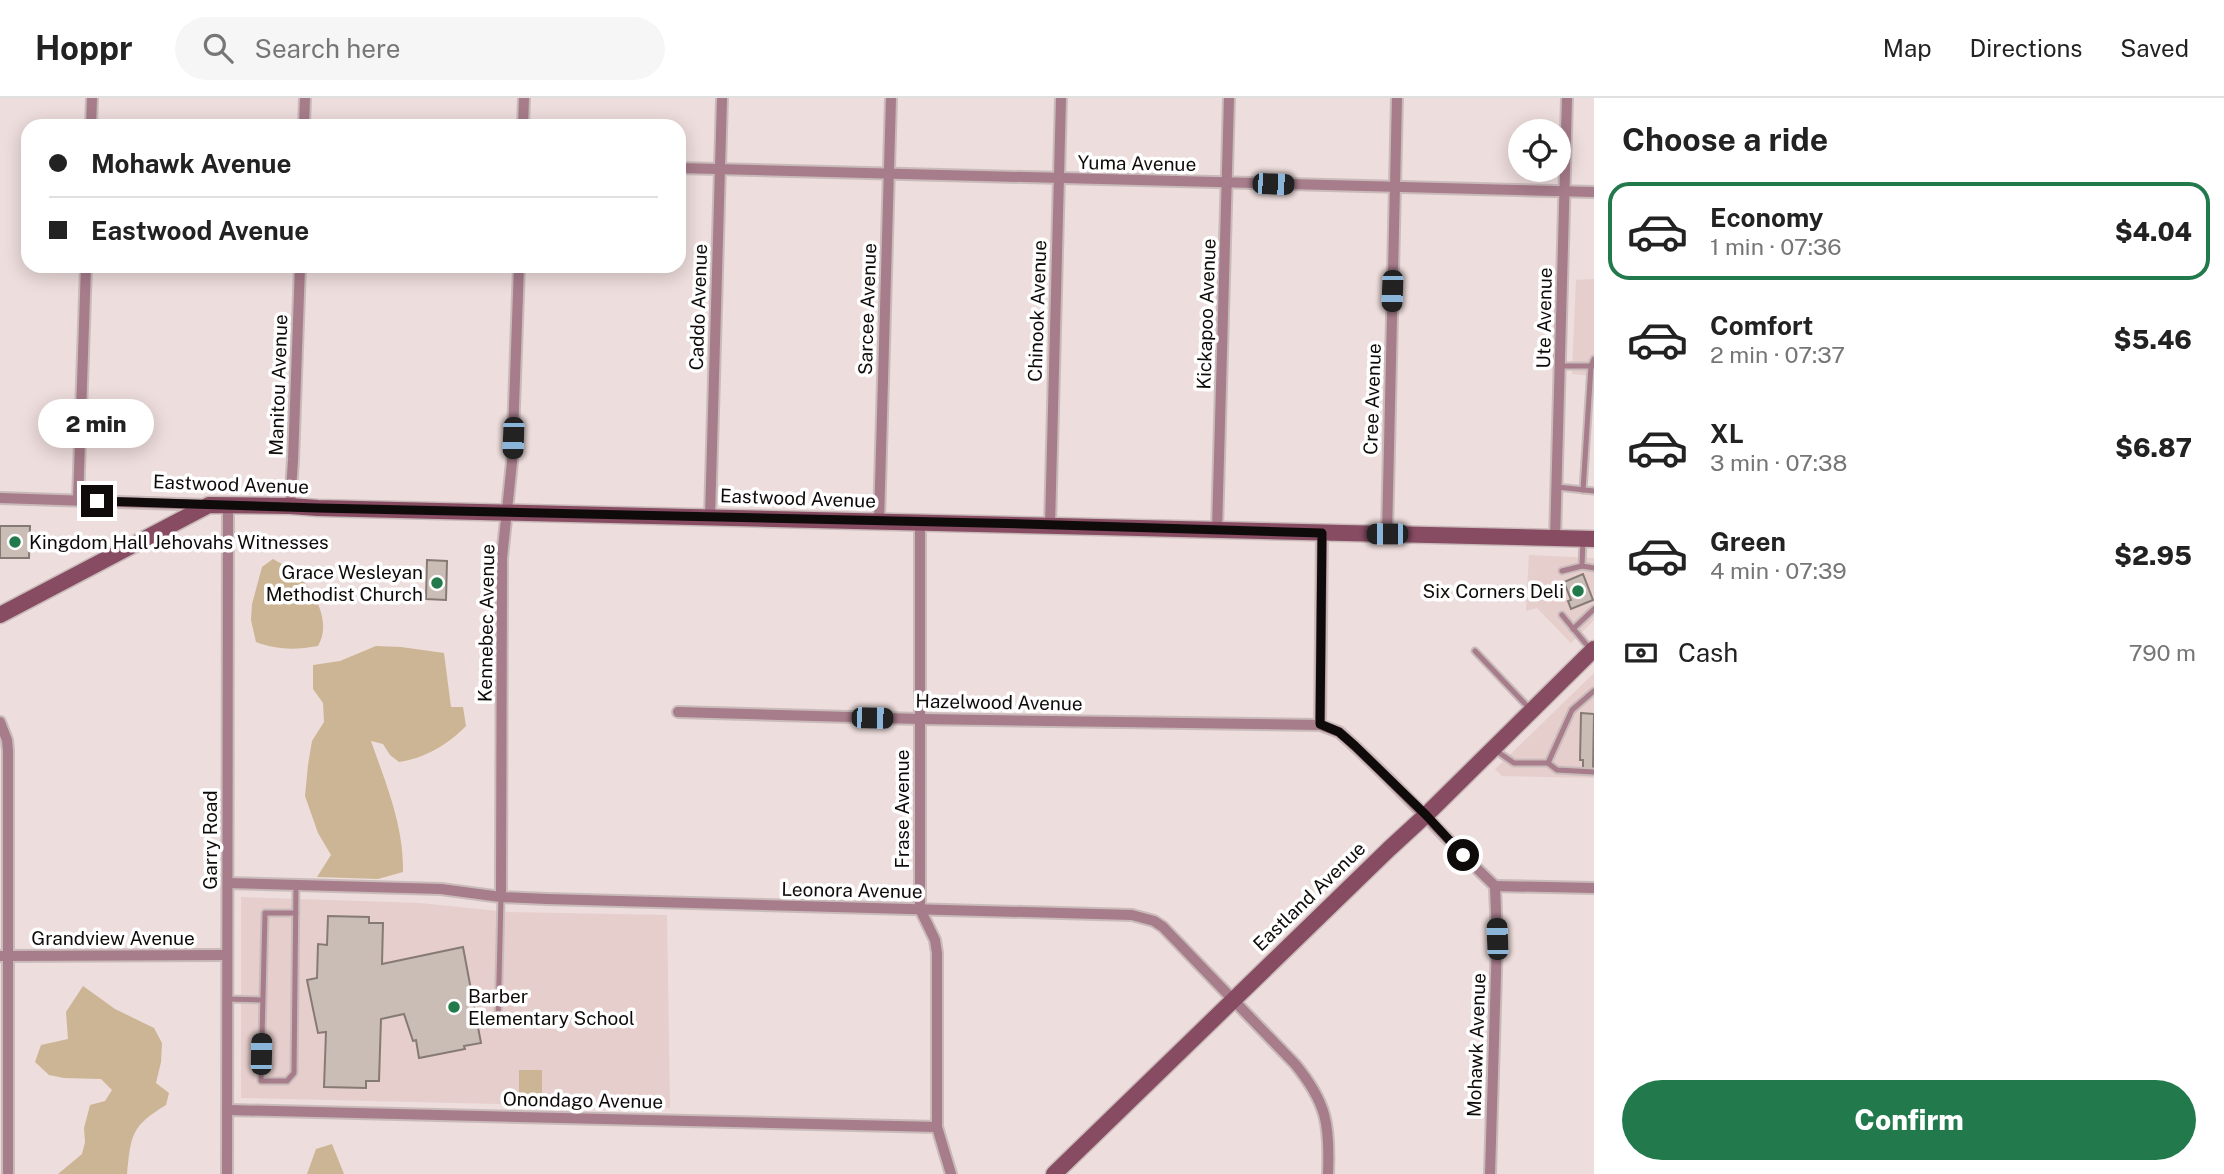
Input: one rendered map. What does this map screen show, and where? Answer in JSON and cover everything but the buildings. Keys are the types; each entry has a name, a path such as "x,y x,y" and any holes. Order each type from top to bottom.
{"street":[{"path":"91,119 92,98"},
{"path":"304,119 305,98"},
{"path":"523,119 524,98"},
{"name":"Caddo Avenue","path":"710,516 722,98"},
{"name":"Sarcee Avenue","path":"879,521 891,98"},
{"name":"Chinook Avenue","path":"1050,525 1061,98"},
{"name":"Kickapoo Avenue","path":"1217,530 1229,98"},
{"name":"Cree Avenue","path":"1387,534 1397,98"},
{"name":"Ute Avenue","path":"1555,539 1567,98"},
{"name":"Yuma Avenue","path":"686,168 1594,192"},
{"path":"78,500 86,273"},
{"name":"Manitou Avenue","path":"290,506 300,273"},
{"name":"Kennebec Avenue","path":"501,897 502,558 512,463 519,273"},
{"name":"Eastwood Avenue","path":"0,498 1588,539"},
{"path":"0,615 209,505"},
{"name":"Garry Road","path":"227,1174 228,505"},
{"name":"Frase Avenue","path":"920,522 920,909 937,953 937,1127 951,1174"},
{"path":"1322,533 1320,724 1339,732 1495,886 1594,888"},
{"name":"Eastland Avenue","path":"1054,1174 1492,748 1592,655"},
{"name":"Hazelwood Avenue","path":"678,712 920,719 1320,724"},
{"path":"0,722 8,751 4,956 8,1174"},
{"name":"Leonora Avenue","path":"228,883 441,889 501,897 1143,917 1163,927 1312,1084 1328,1128 1328,1174"},
{"name":"Mohawk Avenue","path":"1489,1174 1497,939 1495,886"},
{"name":"Grandview Avenue","path":"4,956 226,955"},
{"name":"Onondago Avenue","path":"229,1110 937,1127"}],"lane":[{"path":"1583,490 1594,359"},
{"path":"1561,366 1593,366"},
{"path":"1557,487 1594,491"},
{"path":"1582,566 1588,539"},
{"path":"1562,571 1582,566 1594,568"},
{"path":"1573,629 1594,609"},
{"path":"1562,615 1592,655"},
{"path":"1475,651 1532,710"},
{"path":"1548,763 1572,710 1594,691"},
{"path":"1492,748 1514,763 1548,763 1557,770 1594,772"},
{"path":"296,885 296,913 294,1073 287,1081 261,1081 265,913 296,913"},
{"path":"498,1022 501,897"},
{"path":"227,999 262,1000"}],"shaded area":[{"path":"1594,279 1594,376 1572,374 1576,280"},
{"path":"1529,555 1594,558 1594,620 1571,643 1537,608 1526,611"},
{"path":"273,559 297,574 315,598 320,608 323,627 318,646 287,648 256,642 251,620 252,604 262,567"},
{"path":"376,646 444,653 451,707 463,707 466,726 435,750 399,762 383,744 371,741 401,838 403,872 378,879 317,877 331,855 318,833 305,796 312,741 324,722 323,703 313,689 313,665 340,661"},
{"path":"1594,673 1594,778 1502,776 1495,769"},
{"name":"Barber Elementary School","path":"241,897 420,903 508,912 667,915 670,1108 241,1098"},
{"path":"83,986 115,1009 154,1028 162,1043 156,1083 169,1093 166,1105 146,1119 135,1133 127,1174 58,1174 82,1154 84,1128 90,1105 105,1101 112,1090 101,1079 49,1075 35,1062 41,1045 68,1039 66,1012"},
{"path":"519,1070 542,1070 542,1094 519,1094"},
{"path":"332,1144 344,1174 307,1174 316,1149"}],"place":[{"name":"Kingdom Hall Jehovahs Witnesses","path":"15,542"},
{"name":"Grace Wesleyan Methodist Church","path":"437,583"},
{"name":"Six Corners Deli","path":"1578,591"},
{"name":"Barber Elementary School","path":"454,1007"}],"route":[{"path":"97,501 1322,533 1320,724 1339,732 1355,746 1463,855"}]}
